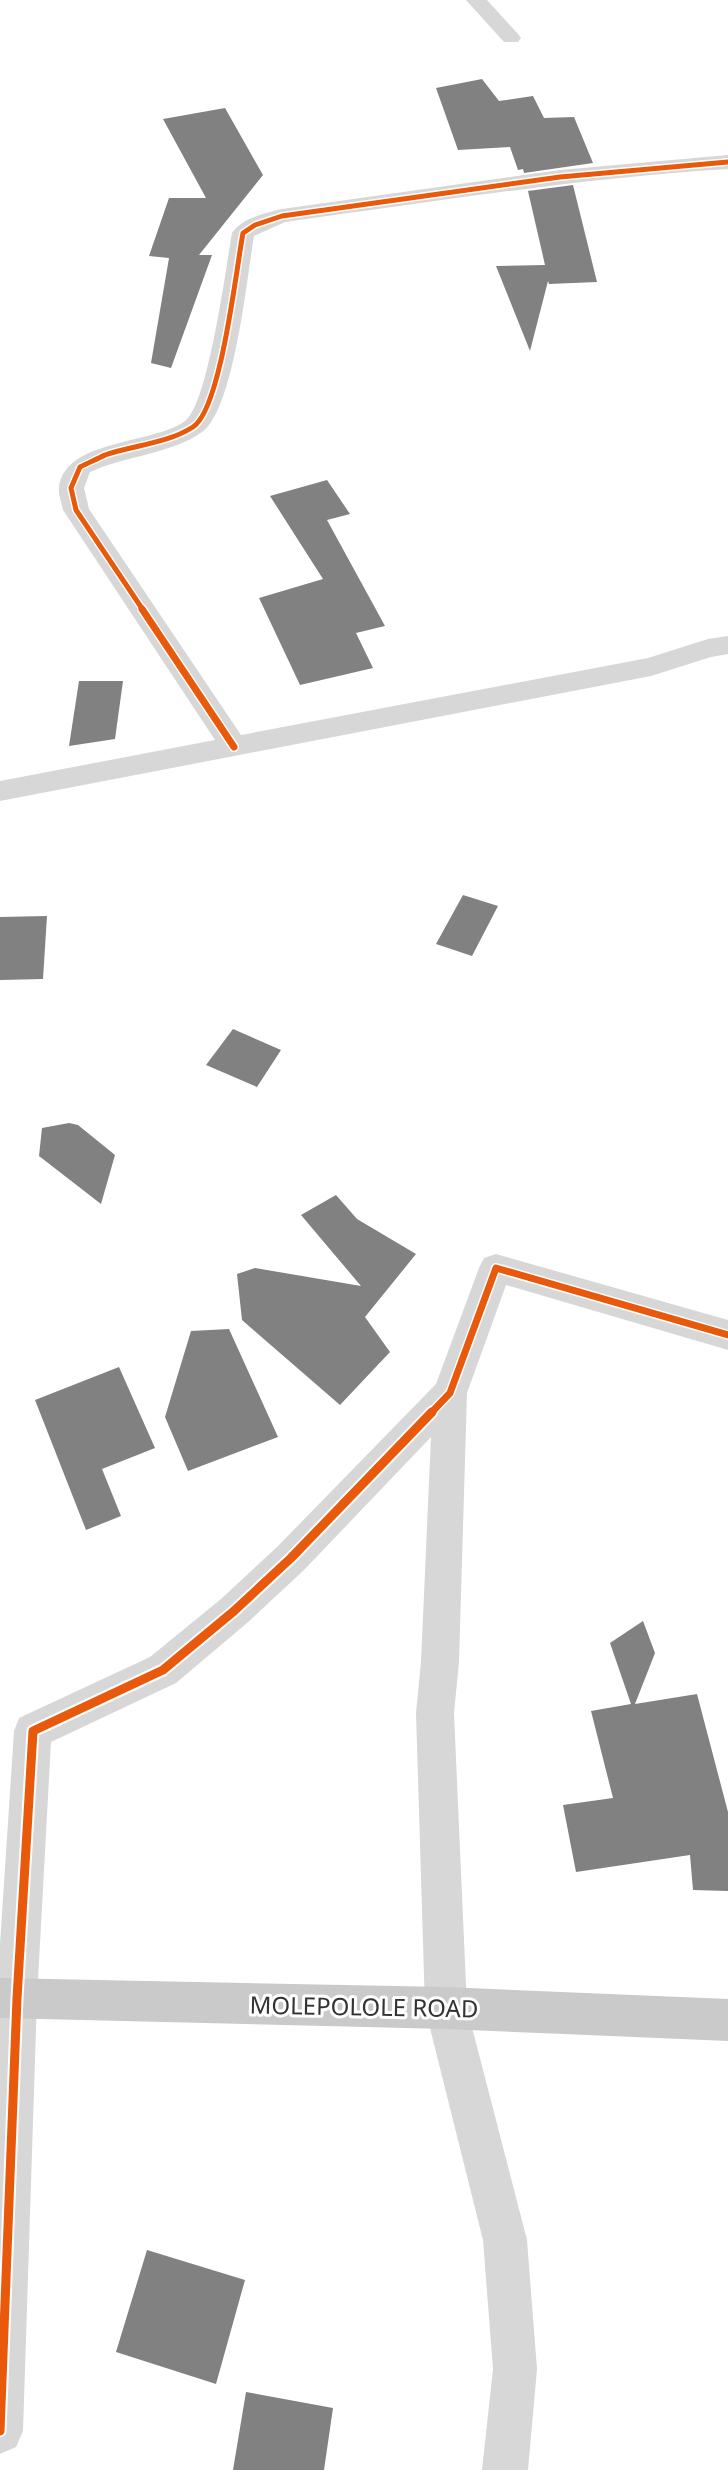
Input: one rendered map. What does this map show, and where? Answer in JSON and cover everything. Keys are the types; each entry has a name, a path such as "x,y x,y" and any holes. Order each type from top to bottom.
{"main road":[{"name":"MOLEPOLOLE ROAD","path":"8,1998 446,2008 728,2020"}],"street":[{"path":"476,0 512,38"},
{"path":"234,747 76,510 71,488 80,467 106,455 167,440 195,426 209,406 218,373 243,233 255,225 282,216 563,177 674,165 728,162"},
{"path":"0,791 651,667 708,648 728,645"},
{"path":"505,2470 515,2369 505,2240 446,2008 435,1713 440,1662 450,1393 496,1268 728,1335"},
{"path":"0,2431 8,1998 33,1731 162,1670 234,1611 291,1558 450,1393"}],"building":[{"path":"482,79 499,101 533,96 544,118 574,117 593,163 524,173 523,169 518,170 510,147 458,150 436,88"},
{"path":"225,108 263,175 199,255 212,255 171,368 151,363 169,258 149,256 169,198 206,198 163,119"},
{"path":"573,185 597,282 549,284 548,281 530,351 496,266 545,265 528,191"},
{"path":"327,480 350,514 327,520 385,626 356,633 373,668 300,685 259,598 323,579 270,496"},
{"path":"79,681 123,681 115,739 69,746"},
{"path":"463,895 498,906 472,956 436,944"},
{"path":"47,916 43,979 0,980 0,917"},
{"path":"233,1029 281,1050 257,1087 206,1065"},
{"path":"69,1123 78,1125 115,1155 101,1204 39,1156 42,1128"},
{"path":"336,1195 357,1219 416,1254 365,1317 390,1352 340,1405 242,1320 237,1274 255,1268 361,1286 301,1215"},
{"path":"229,1329 278,1437 188,1471 165,1417 191,1331"},
{"path":"119,1367 155,1448 102,1469 121,1516 86,1530 35,1400"},
{"path":"643,1621 655,1653 635,1704 697,1694 728,1812 728,1891 693,1890 690,1855 576,1872 563,1805 613,1798 591,1711 631,1704 610,1643"},
{"path":"147,2250 245,2280 216,2384 116,2352"},
{"path":"246,2392 333,2408 324,2470 233,2470"}],"cycle path":[{"path":"234,747 76,510 71,488 80,467 106,455 167,440 195,426 209,406 218,373 243,233 255,225 282,216 560,177 728,162"},
{"path":"0,2431 17,1998 33,1731 163,1670 234,1611 291,1558 450,1393 496,1268 728,1335"}]}
